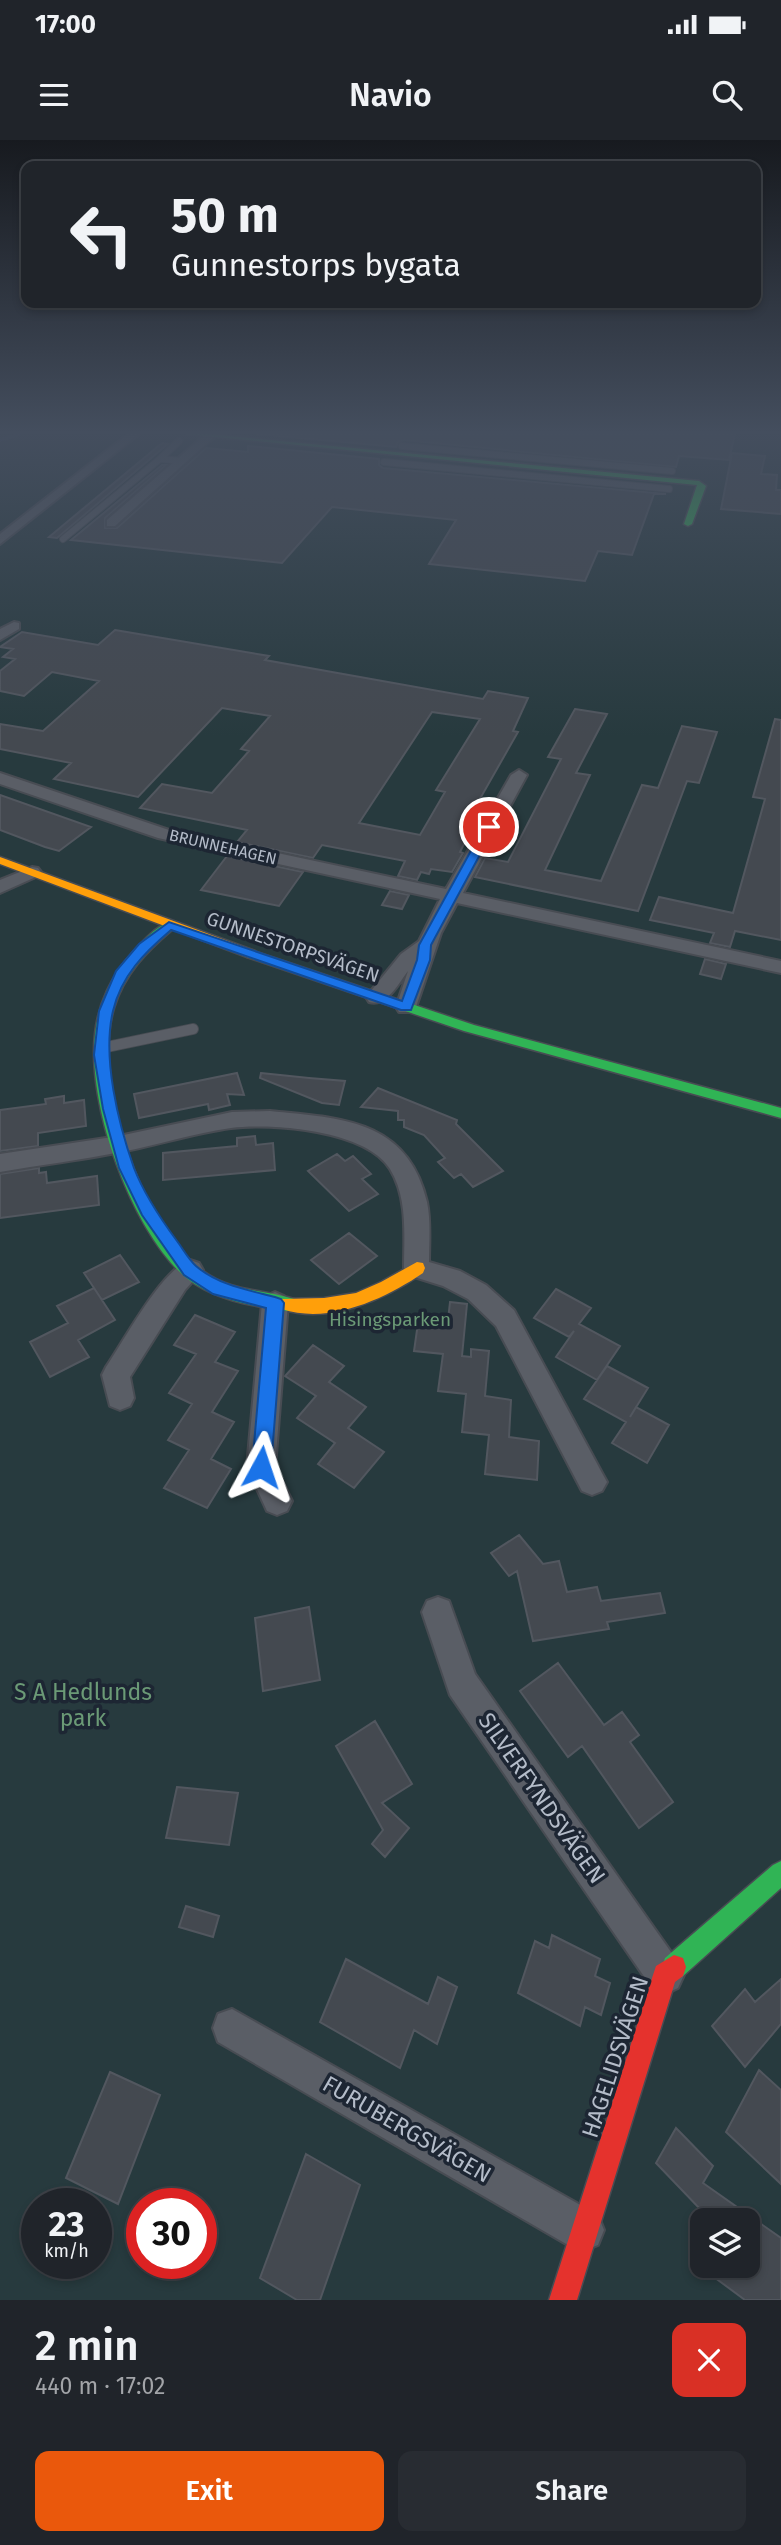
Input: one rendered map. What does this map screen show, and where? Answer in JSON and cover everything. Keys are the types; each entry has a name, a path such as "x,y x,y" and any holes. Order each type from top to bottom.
{"street":[{"path":"0,636 13,626"},
{"path":"406,1007 424,960 425,945 519,775"},
{"name":"BRUNNEHAGEN","path":"0,778 164,834 781,967"},
{"name":"GUNNESTORPSVÄGEN","path":"0,860 169,926 469,1028 781,1113"},
{"path":"0,887 32,872"},
{"path":"169,926 144,947 121,974 106,1011 102,1048 103,1068 119,1144 126,1168 149,1215 190,1270 219,1289 275,1303 321,1305 361,1301 388,1289 417,1268"},
{"path":"376,997 408,958 425,945"},
{"path":"0,1163 119,1144 232,1120 255,1118 326,1123 354,1130 376,1143 400,1163 415,1203 417,1268"},
{"path":"417,1268 451,1278 477,1292 505,1318 592,1482"},
{"path":"120,1398 116,1376 176,1283 190,1270"},
{"path":"275,1303 261,1467 277,1501"},
{"name":"SILVERFYNDSVÄGEN","path":"438,1612 462,1683 665,1975"},
{"name":"HAGELIDSVÄGEN","path":"562,2300 665,1975 781,1872"},
{"name":"FURUBERGSVÄGEN","path":"232,2028 583,2230"}],"lane":[{"path":"63,539 68,535"},
{"path":"102,1048 193,1029"}],"green space":[{"name":"Hisingsparken","path":"0,535 781,535 781,2300 0,2300"}],"building":[{"path":"77,535 307,535 282,563 71,540"},
{"path":"447,535 639,535 632,555 598,551 585,581 429,564"},
{"path":"115,630 269,656 265,660 483,699 488,691 528,698 513,731 518,732 477,804 485,806 452,872 431,869 429,874 421,872 417,880 398,876 405,861 322,845 313,858 237,842 247,830 140,808 162,784 212,793 249,751 241,749 270,716 222,708 138,797 54,779 71,763 0,749 0,724 43,731 99,681 52,672 24,696 0,691 0,671 15,659 3,657 13,649 0,647 22,632 98,645","holes":["432,712 480,719 436,790 445,792 420,835 359,823"]},
{"path":"575,709 607,714 576,773 590,775 545,870 601,881 642,785 658,788 682,726 717,732 699,783 687,781 638,911 475,877 485,858 508,862 561,759 548,757"},
{"path":"775,719 781,720 781,940 735,931 730,947 710,943 714,933 650,920 659,897 733,913 765,799 753,797"},
{"path":"0,795 91,827 59,851 45,847 0,830"},
{"path":"227,856 303,872 279,906 201,890"},
{"path":"390,891 409,895 402,909 382,905"},
{"path":"705,959 726,964 721,979 700,974"},
{"path":"237,1073 244,1095 227,1094 230,1105 209,1110 208,1104 139,1118 134,1094"},
{"path":"261,1073 345,1081 339,1105 322,1103 260,1078"},
{"path":"378,1088 457,1120 456,1124 503,1171 473,1187 461,1174 454,1178 438,1162 445,1158 424,1135 404,1127 404,1120 398,1120 398,1111 361,1107"},
{"path":"64,1096 64,1103 84,1100 86,1126 38,1133 38,1146 0,1151 0,1110 46,1104 45,1099"},
{"path":"255,1136 256,1145 273,1143 275,1170 163,1180 163,1153 237,1146 237,1138"},
{"path":"337,1154 345,1161 353,1156 371,1174 362,1179 378,1194 349,1211 308,1171"},
{"path":"39,1168 39,1173 46,1172 47,1183 97,1176 99,1205 0,1218 0,1174"},
{"path":"349,1233 377,1256 339,1284 311,1260"},
{"path":"120,1255 139,1282 102,1300 84,1273"},
{"path":"94,1288 115,1320 78,1340 89,1357 50,1377 30,1342 68,1323 57,1306"},
{"path":"556,1289 591,1308 579,1324 620,1346 597,1380 556,1357 574,1331 569,1337 534,1318"},
{"path":"450,1302 467,1304 462,1356 471,1357 471,1349 489,1351 485,1396 511,1400 509,1437 539,1441 537,1480 485,1474 489,1435 462,1432 466,1394 438,1391 443,1354 414,1351 419,1316 448,1320"},
{"path":"195,1315 235,1332 215,1362 238,1371 212,1412 234,1422 211,1459 231,1469 207,1508 164,1488 189,1450 168,1440 192,1404 169,1393 196,1354 174,1345"},
{"path":"313,1345 344,1366 329,1382 366,1407 348,1428 384,1452 354,1488 318,1464 335,1443 297,1418 316,1396 285,1376"},
{"path":"607,1366 648,1388 636,1407 669,1425 647,1463 612,1443 626,1422 584,1399"},
{"path":"519,1535 543,1564 559,1561 567,1592 597,1587 601,1601 660,1593 665,1613 607,1622 609,1629 533,1641 517,1571 509,1576 491,1553"},
{"path":"309,1607 320,1680 263,1691 255,1618"},
{"path":"558,1663 604,1725 622,1712 639,1735 630,1742 673,1802 639,1828 582,1746 568,1757 520,1691"},
{"path":"375,1721 412,1784 382,1803 409,1828 385,1857 372,1844 383,1830 336,1746"},
{"path":"177,1787 238,1793 229,1845 166,1838"},
{"path":"186,1906 219,1916 213,1937 179,1927"},
{"path":"552,1935 600,1959 595,1976 610,1983 601,2015 585,2007 580,2026 518,1993 535,1941 549,1948"},
{"path":"346,1959 428,2004 438,1977 457,1987 437,2044 414,2030 400,2068 320,2022"},
{"path":"781,1979 781,2024 745,2067 712,2026 745,1989 755,2002"},
{"path":"759,2070 781,2090 781,2184 726,2132"},
{"path":"110,2072 160,2095 118,2204 112,2201 112,2188 86,2188 66,2178"},
{"path":"676,2128 713,2166 703,2183 738,2208 699,2208 656,2163"},
{"path":"306,2154 360,2185 320,2300 297,2300 260,2278"},
{"path":"760,2223 781,2238 781,2300 745,2300 715,2278 760,2278"}],"traffic: fast":[{"path":"169,926 143,949 122,974 105,1013 101,1040 102,1072 115,1133 126,1166 155,1226 171,1251 189,1270 223,1290 249,1298 288,1304"},
{"path":"251,954 469,1028 781,1113"},
{"path":"674,1967 781,1873"}],"traffic: slow":[{"path":"0,860 251,954"},
{"path":"288,1304 324,1305 356,1300 387,1287 417,1268"}],"traffic: jam":[{"path":"563,2300 665,1975 674,1967"}],"route":[{"path":"261,1467 275,1303 219,1289 190,1270 178,1258 149,1215 126,1168 111,1109 101,1055 106,1011 121,974 144,947 169,926 406,1007 424,960 425,945 430,933 489,827"}],"park label":[{"name":"S A Hedlunds park","path":"83,1705"}]}
